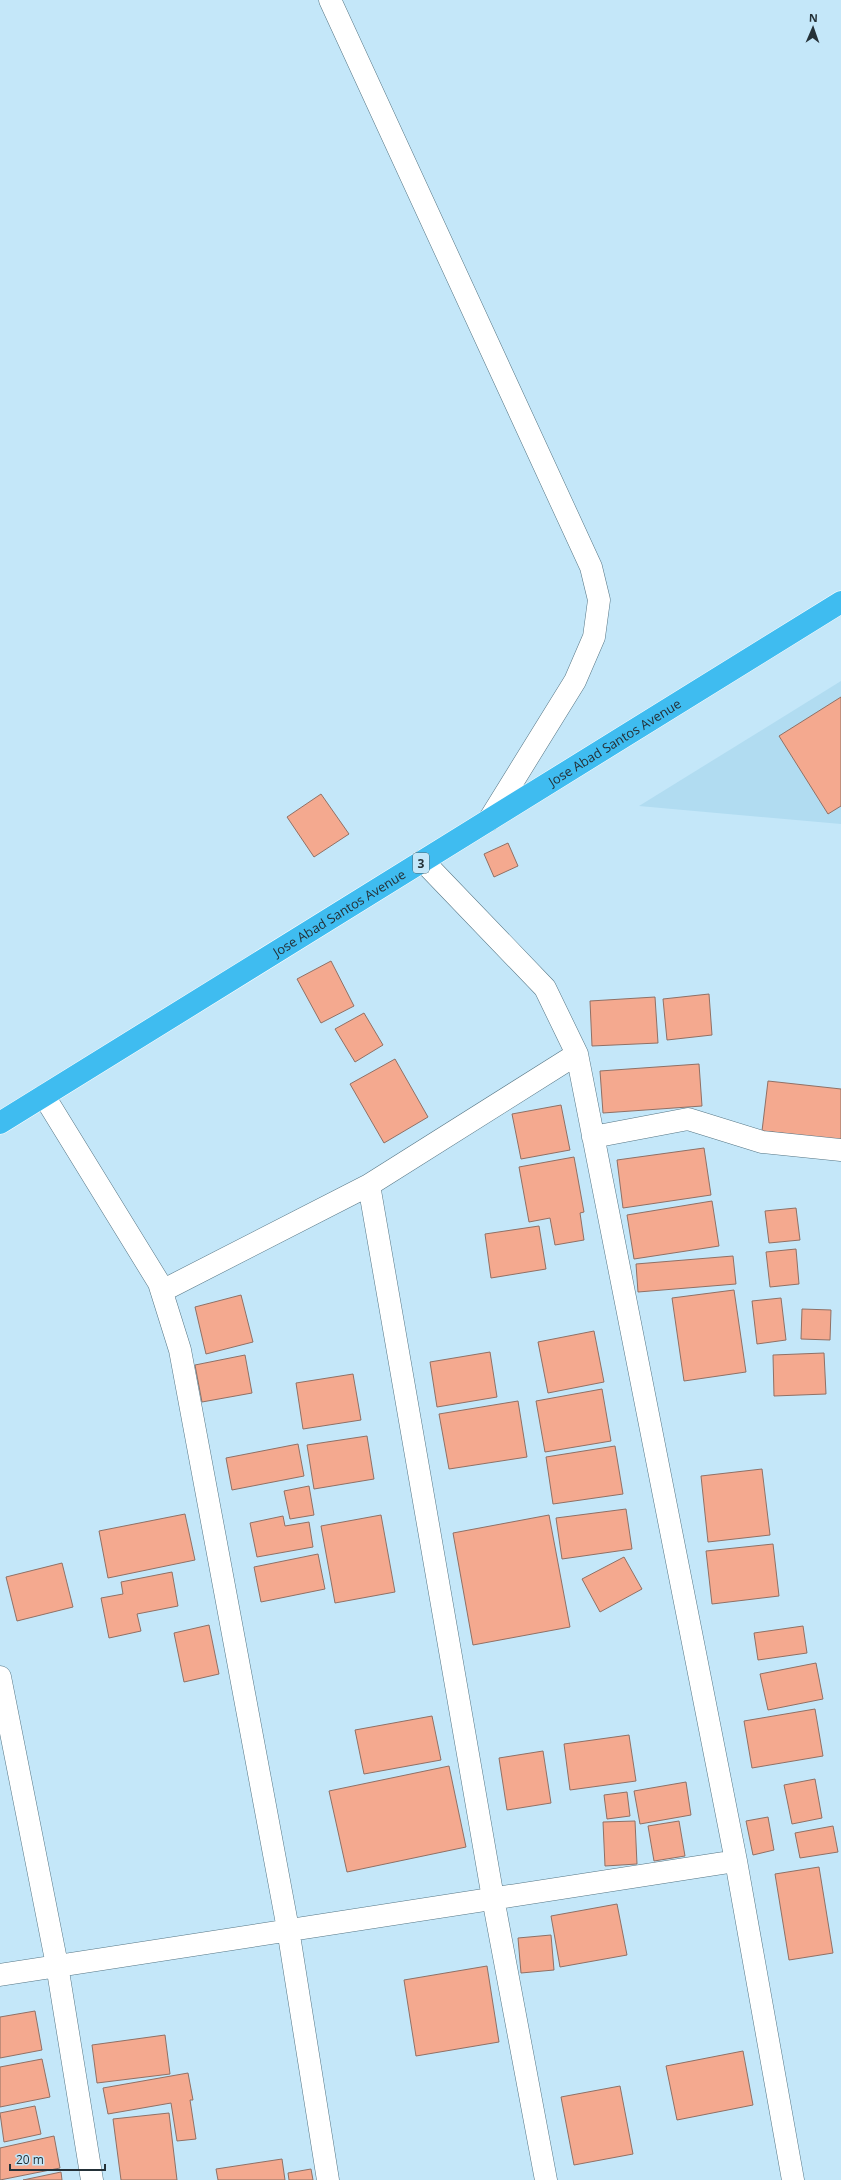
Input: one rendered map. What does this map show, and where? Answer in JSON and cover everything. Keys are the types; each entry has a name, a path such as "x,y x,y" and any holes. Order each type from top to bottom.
{"highway":[{"name":"Jose Abad Santos Avenue","path":"0,1123 841,602"}],"street":[{"path":"330,0 591,567 599,600 594,637 575,680 489,820"},
{"path":"423,861 545,988 577,1054 736,1861 792,2180"},
{"path":"162,1291 369,1185 577,1054"},
{"path":"44,1096 159,1283 180,1350 288,1929 328,2180"},
{"path":"593,1137 688,1119 762,1142 841,1150"},
{"path":"369,1185 493,1898 546,2180"},
{"path":"0,1677 56,1965 92,2180"},
{"path":"0,1975 288,1929 736,1861"}],"shaded area":[{"path":"841,681 841,824 639,806"}],"building":[{"path":"841,697 841,806 828,814 779,736"},
{"path":"321,794 349,834 314,857 287,817"},
{"path":"508,843 518,866 494,877 484,854"},
{"path":"331,961 354,1006 321,1023 297,979"},
{"path":"709,994 712,1035 667,1040 663,999"},
{"path":"655,997 658,1043 592,1046 590,1001"},
{"path":"364,1013 383,1045 355,1062 335,1029"},
{"path":"395,1059 428,1117 384,1143 350,1084"},
{"path":"699,1064 702,1106 603,1113 600,1071"},
{"path":"768,1081 841,1089 841,1140 762,1131"},
{"path":"561,1105 570,1150 521,1159 512,1114"},
{"path":"704,1148 711,1195 623,1208 617,1160"},
{"path":"574,1157 584,1212 580,1213 584,1240 555,1245 550,1218 529,1222 519,1167"},
{"path":"712,1201 719,1246 634,1259 627,1215"},
{"path":"796,1208 800,1240 769,1243 765,1211"},
{"path":"539,1226 546,1269 491,1278 485,1234"},
{"path":"796,1249 799,1284 770,1287 766,1252"},
{"path":"733,1256 736,1284 638,1292 636,1264"},
{"path":"734,1290 746,1372 684,1381 672,1298"},
{"path":"241,1295 253,1342 206,1354 195,1307"},
{"path":"781,1298 786,1340 757,1344 752,1301"},
{"path":"802,1309 831,1310 830,1340 801,1339"},
{"path":"594,1331 604,1382 548,1393 538,1342"},
{"path":"490,1352 497,1397 437,1407 430,1362"},
{"path":"824,1353 826,1394 774,1396 773,1355"},
{"path":"245,1355 252,1393 202,1402 195,1365"},
{"path":"353,1374 361,1420 303,1429 296,1383"},
{"path":"602,1389 611,1441 545,1452 536,1401"},
{"path":"518,1401 527,1457 449,1469 439,1414"},
{"path":"367,1436 374,1479 314,1489 307,1445"},
{"path":"298,1444 304,1476 232,1490 226,1458"},
{"path":"615,1446 623,1494 553,1504 546,1457"},
{"path":"762,1469 770,1535 708,1542 701,1476"},
{"path":"309,1486 314,1515 290,1519 284,1491"},
{"path":"626,1509 632,1549 562,1559 556,1518"},
{"path":"185,1514 195,1560 108,1578 99,1531"},
{"path":"381,1515 395,1592 335,1603 321,1526"},
{"path":"549,1515 570,1627 473,1645 453,1533"},
{"path":"283,1516 285,1526 309,1522 313,1547 257,1557 250,1523"},
{"path":"773,1544 779,1596 712,1604 706,1551"},
{"path":"318,1554 325,1589 261,1602 254,1567"},
{"path":"624,1557 642,1589 600,1612 582,1579"},
{"path":"62,1563 73,1607 17,1621 6,1577"},
{"path":"172,1572 178,1606 137,1614 141,1631 109,1638 101,1598 123,1594 121,1582"},
{"path":"209,1625 219,1674 184,1682 174,1633"},
{"path":"803,1626 807,1653 758,1660 754,1633"},
{"path":"816,1663 823,1699 768,1710 760,1674"},
{"path":"815,1709 823,1756 752,1768 744,1721"},
{"path":"432,1716 441,1760 364,1774 355,1730"},
{"path":"629,1735 636,1781 570,1790 564,1744"},
{"path":"543,1751 551,1803 507,1810 499,1758"},
{"path":"449,1766 466,1847 347,1872 329,1791"},
{"path":"815,1779 822,1818 792,1824 784,1785"},
{"path":"686,1782 691,1815 640,1824 634,1791"},
{"path":"627,1792 630,1816 607,1819 604,1795"},
{"path":"768,1817 774,1850 753,1855 746,1821"},
{"path":"635,1821 637,1864 605,1866 603,1822"},
{"path":"679,1821 685,1856 654,1861 648,1826"},
{"path":"833,1826 838,1852 800,1858 795,1833"},
{"path":"819,1867 833,1953 789,1960 775,1874"},
{"path":"617,1904 627,1955 560,1967 551,1916"},
{"path":"551,1935 554,1970 521,1973 518,1938"},
{"path":"487,1966 499,2042 416,2056 404,1980"},
{"path":"35,2011 42,2050 0,2058 0,2017"},
{"path":"165,2035 170,2074 97,2083 92,2045"},
{"path":"743,2051 753,2105 677,2120 666,2066"},
{"path":"42,2059 50,2097 0,2107 0,2067"},
{"path":"188,2073 193,2100 190,2100 196,2139 177,2141 171,2103 108,2114 103,2088"},
{"path":"620,2086 633,2154 574,2165 561,2097"},
{"path":"35,2106 41,2134 4,2142 0,2113"},
{"path":"169,2113 177,2180 121,2180 113,2119"},
{"path":"54,2136 60,2168 0,2180 0,2148"},
{"path":"282,2159 285,2180 218,2180 216,2169"},
{"path":"311,2169 313,2180 289,2180 288,2173"},
{"path":"61,2172 62,2180 23,2180"}]}
